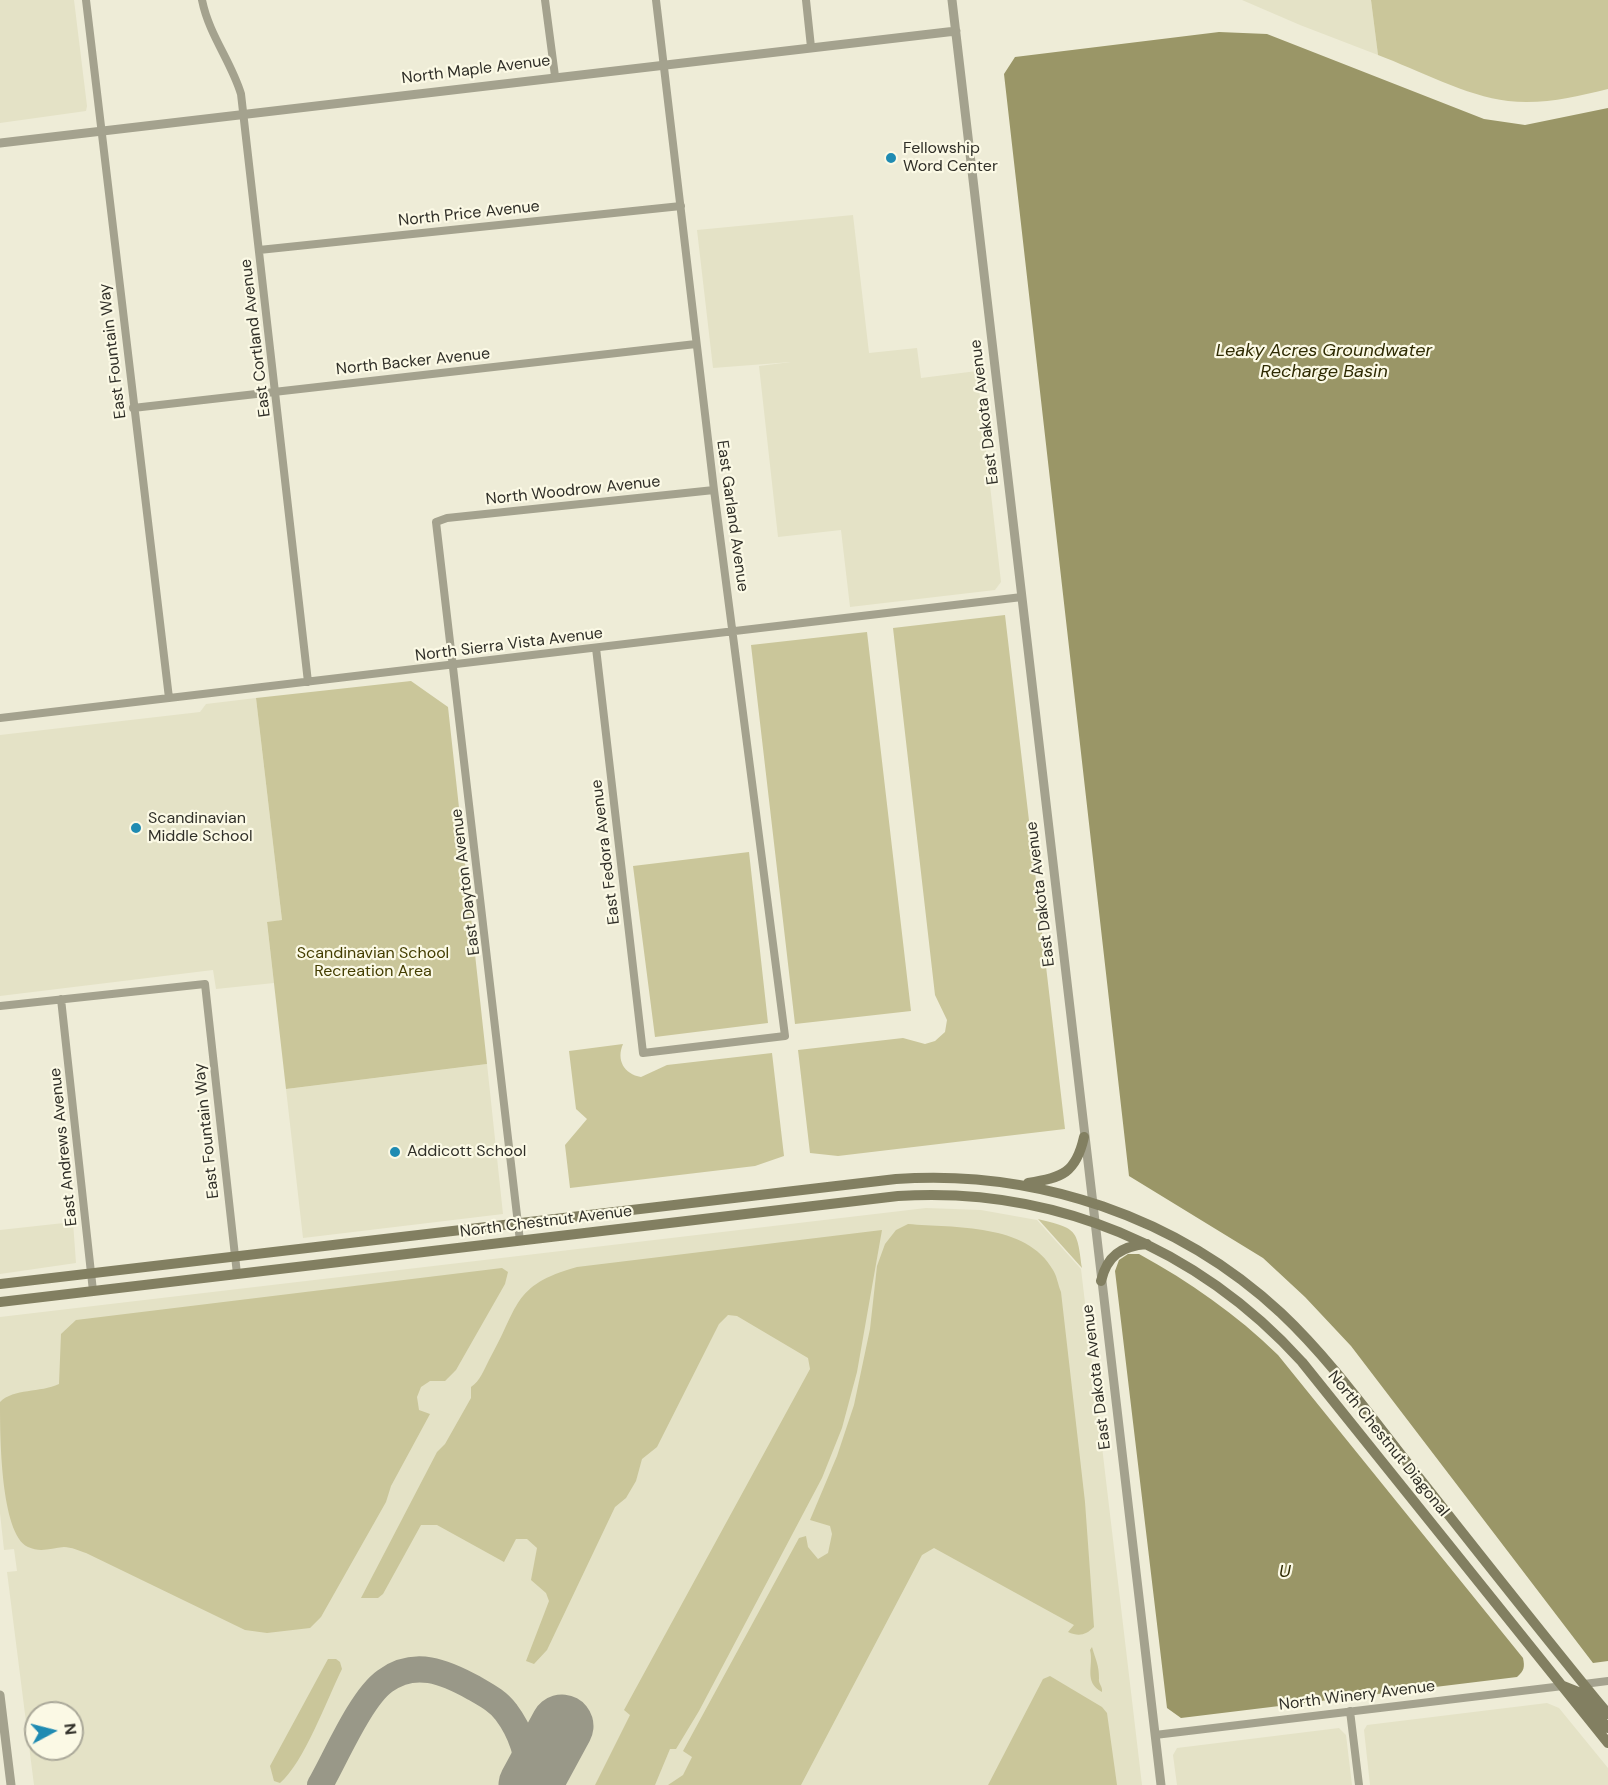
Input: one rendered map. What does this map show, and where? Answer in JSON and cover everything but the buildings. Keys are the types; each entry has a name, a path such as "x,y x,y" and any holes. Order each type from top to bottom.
{"main road":[{"path":"1021,1184 1054,1179 1068,1171 1074,1165 1084,1137"},
{"name":"North Chestnut Avenue","path":"0,1284 802,1189 925,1177 966,1178 1021,1184 1092,1202"},
{"path":"802,1189 804,1206"},
{"name":"North Chestnut Avenue","path":"0,1302 898,1196 954,1195 1032,1204 1094,1221"},
{"name":"North Chestnut Diagonal","path":"1092,1202 1142,1222 1183,1243 1230,1272 1281,1313 1339,1378 1608,1714"},
{"name":"North Chestnut Diagonal","path":"1094,1221 1186,1264 1224,1290 1288,1346 1608,1743"},
{"path":"1101,1281 1107,1264 1121,1249 1147,1244"},
{"path":"1563,1686 1578,1692 1608,1728"}],"street":[{"name":"East Fountain Way","path":"86,0 169,698"},
{"name":"East Cortland Avenue","path":"202,0 210,31 237,80 243,113 308,682"},
{"path":"545,0 555,76"},
{"name":"East Garland Avenue","path":"643,1053 784,1036 696,344 656,0"},
{"path":"806,0 811,47"},
{"name":"East Dakota Avenue","path":"952,0 1161,1785"},
{"name":"North Maple Avenue","path":"0,143 555,76 956,31"},
{"name":"North Price Avenue","path":"259,250 681,206"},
{"name":"North Backer Avenue","path":"133,408 696,344"},
{"name":"North Woodrow Avenue","path":"436,522 447,518 714,489"},
{"name":"East Dayton Avenue","path":"436,522 520,1240"},
{"name":"North Sierra Vista Avenue","path":"0,718 1022,597"},
{"name":"East Fedora Avenue","path":"596,648 643,1053"},
{"name":"East Fountain Way","path":"61,999 205,984 237,1274"},
{"path":"0,1006 61,999"},
{"name":"East Andrews Avenue","path":"61,999 93,1291"},
{"path":"1584,1684 1608,1681"},
{"name":"North Winery Avenue","path":"1155,1735 1563,1686"},
{"path":"0,1695 11,1785"},
{"path":"1350,1711 1359,1785"}],"shaded area":[{"path":"0,0 74,0 86,111 0,123"},
{"path":"1242,0 1371,0 1378,55 1300,25"},
{"path":"853,215 869,353 917,348 921,378 977,371 1001,582 995,590 850,607 841,530 778,537 759,366 791,362 713,368 697,230"},
{"name":"Scandinavian Middle School","path":"256,698 282,920 267,923 274,983 216,989 213,970 0,996 0,735 200,712 206,704"},
{"name":"Addicott School","path":"487,1064 503,1214 303,1238 286,1089"},
{"path":"926,1208 981,1210 1037,1220 1081,1269 1142,1785 34,1785 31,1761 84,1761 84,1701 24,1701 24,1706 7,1572 17,1571 14,1549 4,1550 0,1513 0,1317"},
{"path":"73,1222 76,1263 0,1274 0,1230"},
{"path":"1547,1703 1559,1708 1608,1768 1608,1785 1370,1785 1364,1730 1367,1725"},
{"path":"1339,1728 1346,1735 1352,1785 1177,1785 1173,1755 1177,1748"}],"green space":[{"path":"1371,0 1608,0 1608,89 1558,100 1521,102 1492,98 1459,88 1378,55"},
{"path":"1005,615 1065,1129 838,1156 810,1153 798,1050 903,1038 925,1044 935,1041 945,1032 947,1020 935,995 893,628"},
{"path":"867,632 911,1011 795,1024 751,645"},
{"name":"Scandinavian School Recreation Area","path":"411,681 448,707 487,1064 286,1089 267,922 282,920 256,698"},
{"path":"749,852 768,1023 655,1037 633,866"},
{"path":"623,1044 620,1055 623,1065 630,1073 641,1077 667,1065 772,1053 784,1156 755,1166 570,1188 565,1145 587,1119 576,1109 569,1051"},
{"path":"1038,1219 1061,1225 1073,1232 1082,1268"},
{"path":"908,1224 967,1228 1008,1236 1026,1244 1041,1255 1054,1272 1061,1292 1085,1502 1094,1627 1082,1634 1068,1632 1074,1625 934,1548 922,1555 801,1785 668,1785 683,1775 692,1757 683,1751 799,1538 806,1536 808,1547 818,1559 828,1553 832,1534 830,1526 810,1520 837,1456 854,1405 870,1329 877,1266 885,1244 896,1230"},
{"path":"882,1230 857,1372 842,1428 822,1478 699,1711 676,1749 670,1749 655,1785 595,1785 630,1715 624,1710 810,1369 808,1358 737,1316 728,1315 719,1324 657,1447 642,1459 636,1481 626,1498 615,1507 547,1650 534,1664 526,1661 549,1601 546,1593 531,1580 537,1548 527,1539 516,1539 504,1562 437,1525 421,1525 383,1594 378,1598 361,1598 437,1452 445,1444 471,1398 471,1387 482,1375 513,1312 528,1291 540,1282 577,1267"},
{"path":"502,1268 508,1272 505,1284 456,1370 445,1381 430,1381 421,1387 417,1397 419,1410 430,1414 391,1486 386,1502 321,1617 310,1628 267,1633 245,1630 86,1553 67,1547 33,1549 19,1538 7,1503 1,1458 0,1402 12,1395 59,1384 61,1334 76,1320"},
{"path":"1092,1647 1102,1692 1096,1688 1091,1679 1090,1650"},
{"path":"328,1659 336,1659 340,1662 342,1669 298,1761 280,1783 274,1781 270,1766"},
{"path":"1050,1676 1102,1707 1107,1713 1117,1785 988,1785 1043,1679"}],"water":[{"name":"Leaky Acres Groundwater Recharge Basin","path":"1219,32 1267,34 1484,119 1525,125 1608,108 1608,1661 1593,1663 1351,1346 1305,1297 1263,1258 1129,1176 1004,74 1015,57"},
{"name":"U","path":"1128,1254 1139,1254 1194,1287 1229,1312 1278,1355 1523,1658 1523,1669 1517,1677 1181,1718 1167,1708 1115,1271 1119,1260"}],"taxiway":[{"path":"320,1785 358,1714 376,1689 396,1674 419,1669 452,1677 496,1701 503,1708 512,1720 524,1747 530,1785"}],"runway":[{"path":"530,1785 562,1726"}],"place":[{"name":"Fellowship Word Center","path":"891,158"},
{"name":"Scandinavian Middle School","path":"136,828"},
{"name":"Addicott School","path":"395,1152"}]}
